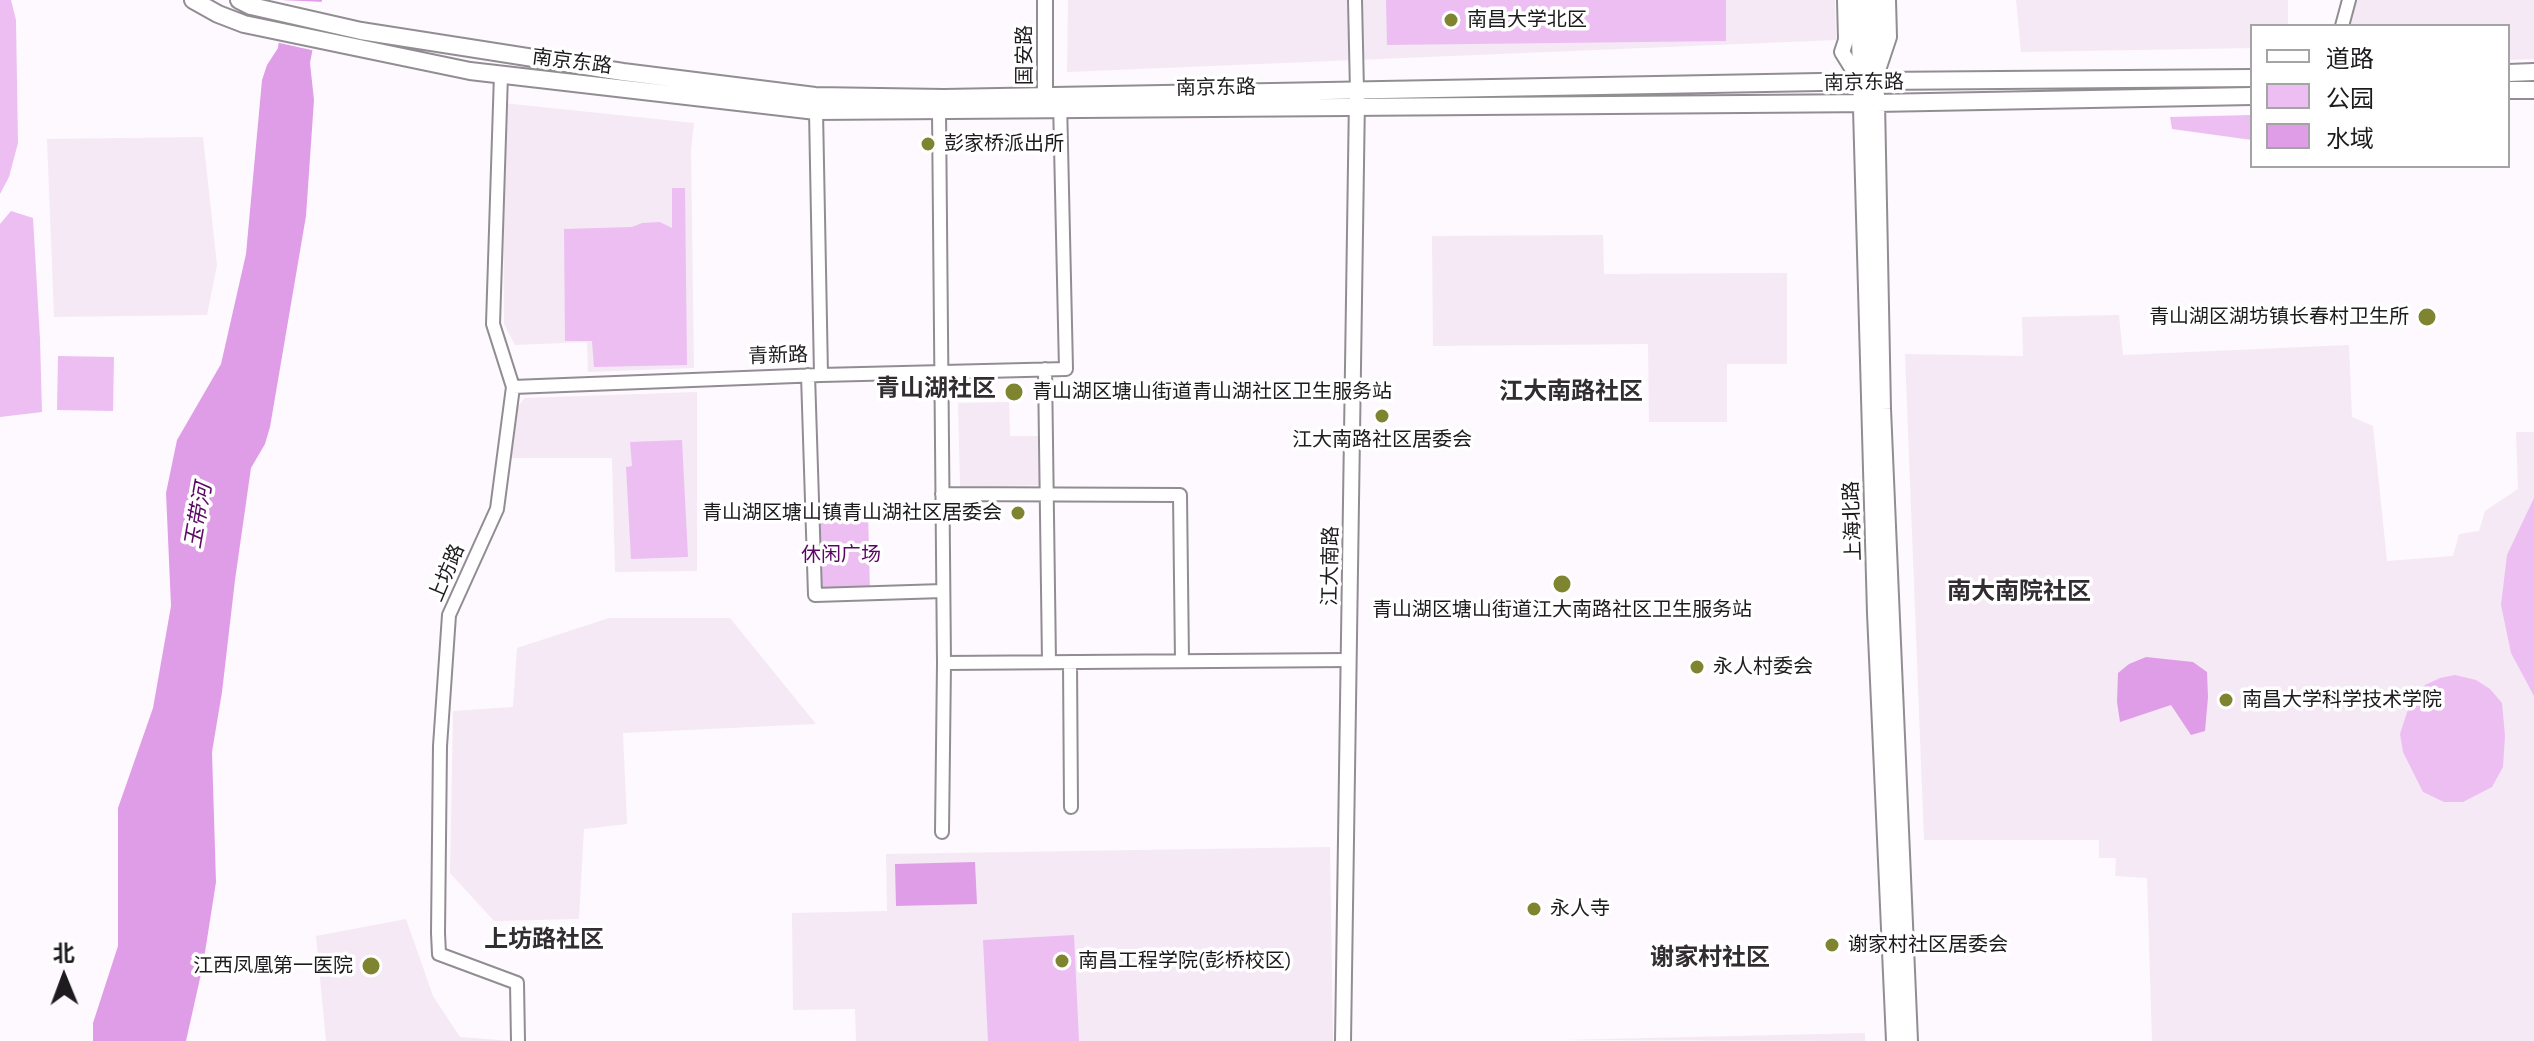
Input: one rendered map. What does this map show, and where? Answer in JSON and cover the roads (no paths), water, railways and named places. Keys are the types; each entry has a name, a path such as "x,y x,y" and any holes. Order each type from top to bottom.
{"main road":[{"name":"南京东路","path":"193,0 244,24 470,71 816,111 939,111 1053,102"},
{"name":"南京东路","path":"239,0 361,31 623,72 815,96 1053,102 1357,99 1868,103 2250,96"},
{"name":"上海北路","path":"1859,0 1868,81"},
{"name":"上海北路","path":"1874,0 1868,103 1876,597 1895,1041"},
{"path":"2510,73 2534,72"},
{"name":"南京东路","path":"1357,99 1868,81 2250,78"},
{"path":"2510,90 2534,90"},
{"name":"上海北路","path":"1868,103 1909,1041"}],"street":[{"name":"国安路","path":"1045,0 1053,102"},
{"path":"1355,0 1357,99"},
{"path":"1845,0 1846,40 1842,52 1868,81 1889,37 1888,0"},
{"path":"2343,24 2349,0"},
{"name":"上坊路","path":"501,74 493,324 513,387 497,509 449,615 440,746 438,933 439,954 517,983 518,1041"},
{"name":"江大南路","path":"1343,1041 1357,99"},
{"path":"1049,662 1045,369 1066,369 1053,102"},
{"path":"816,111 815,595 943,591"},
{"path":"939,111 944,663 942,832"},
{"name":"青新路","path":"513,387 1045,369"},
{"path":"942,494 1180,495 1182,661"},
{"path":"944,663 1349,660"},
{"path":"1070,662 1071,807"}],"water":[{"name":"玉带河","path":"284,0 322,0 310,63 314,100 306,216 270,427 265,444 251,468 235,580 212,752 216,882 203,965 186,1041 93,1041 93,1023 118,946 118,808 153,708 171,606 166,493 177,440 221,364 246,254 262,80 278,48"},
{"path":"2146,657 2193,662 2207,672 2205,731 2191,735 2171,705 2120,722 2118,673"},
{"path":"975,862 977,904 896,906 895,864"}],"place":[{"name":"南昌大学北区","path":"1451,20"},
{"name":"彭家桥派出所","path":"928,144"},
{"name":"青山湖区湖坊镇长春村卫生所","path":"2427,317"},
{"name":"青山湖区塘山街道青山湖社区卫生服务站","path":"1014,392"},
{"name":"江大南路社区居委会","path":"1382,416"},
{"name":"青山湖区塘山镇青山湖社区居委会","path":"1018,513"},
{"name":"青山湖区塘山街道江大南路社区卫生服务站","path":"1562,584"},
{"name":"永人村委会","path":"1697,667"},
{"name":"南昌大学科学技术学院","path":"2226,700"},
{"name":"永人寺","path":"1534,909"},
{"name":"谢家村社区居委会","path":"1832,945"},
{"name":"南昌工程学院(彭桥校区)","path":"1062,961"},
{"name":"江西凤凰第一医院","path":"371,966"}],"district":[{"name":"青山湖社区","path":"936,389"},
{"name":"江大南路社区","path":"1571,392"},
{"name":"南大南院社区","path":"2019,592"},
{"name":"上坊路社区","path":"544,940"},
{"name":"谢家村社区","path":"1710,958"}],"park label":[{"name":"休闲广场","path":"841,555"}]}
